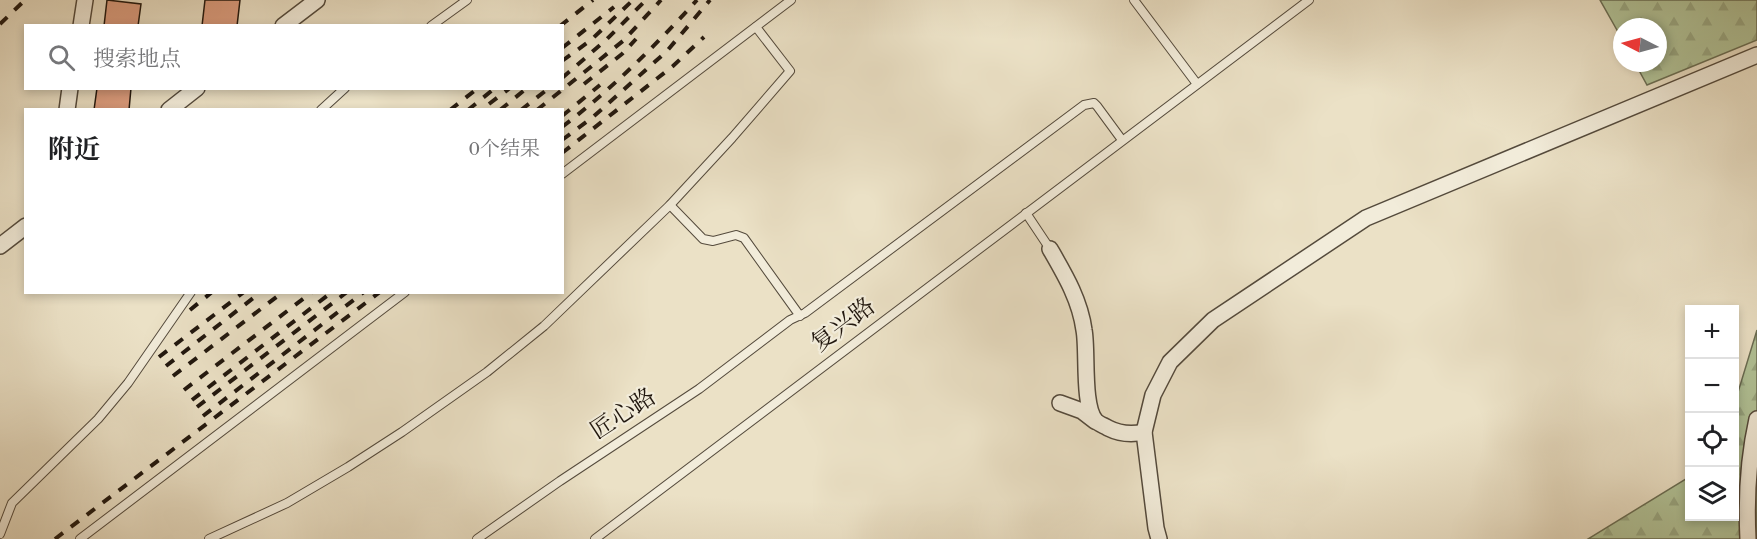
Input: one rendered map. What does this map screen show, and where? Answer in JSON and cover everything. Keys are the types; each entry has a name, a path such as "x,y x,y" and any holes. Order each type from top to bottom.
{"street":[{"path":"81,24 85,0"},
{"path":"286,24 318,0"},
{"path":"1159,539 1144,432 1153,395 1170,362 1213,320 1366,218 1757,55"},
{"path":"67,108 70,90"},
{"path":"172,108 194,90"},
{"path":"0,246 24,228"},
{"path":"1050,249 1069,282 1078,304 1085,331 1088,402 1095,421"},
{"path":"1060,403 1082,411 1113,430 1130,435 1144,432"},
{"path":"1748,539 1748,486 1757,419"}],"lane":[{"path":"434,24 467,0"},
{"path":"564,172 791,0"},
{"path":"1134,0 1197,84"},
{"name":"复兴路","path":"595,539 1309,0"},
{"path":"209,539 287,503 348,467 487,372 544,326 670,205 790,71 756,27"},
{"path":"323,108 342,90"},
{"name":"匠心路","path":"477,539 699,389 1084,105 1094,103 1097,106 1119,142"},
{"path":"670,205 703,239 713,241 736,235 744,238 800,316"},
{"path":"1026,213 1050,249"},
{"path":"5,539 0,533 12,503 98,419 128,383 190,294"},
{"path":"80,539 402,294"}],"green space":[{"path":"1600,0 1757,0 1757,40 1647,85 1640,72 1667,72 1667,18 1613,18 1613,23"},
{"path":"1757,330 1757,539 1588,539 1685,479 1685,521 1739,521 1739,389"}],"building":[{"path":"107,0 141,4 138,24 104,24"},
{"path":"205,0 240,0 237,24 202,24"},
{"path":"97,90 131,90 129,108 94,108"}],"railway":[{"path":"0,24 25,0"},
{"path":"563,24 593,0"},
{"path":"564,60 591,40 633,0"},
{"path":"564,76 606,40 646,0"},
{"path":"564,88 623,41 661,0"},
{"path":"564,125 632,66 697,0"},
{"path":"564,139 593,117 667,51 710,0"},
{"path":"564,46 614,7"},
{"path":"564,151 673,66 704,37"},
{"path":"584,84 622,54 636,39"},
{"path":"564,114 600,85"},
{"path":"453,108 475,90"},
{"path":"470,108 493,90"},
{"path":"489,104 507,90"},
{"path":"502,108 525,90"},
{"path":"524,108 546,90"},
{"path":"539,108 562,90"},
{"path":"190,310 210,294"},
{"path":"159,357 241,294"},
{"path":"166,366 258,294"},
{"path":"173,376 280,294"},
{"path":"184,390 309,294"},
{"path":"192,400 329,294"},
{"path":"197,407 344,294"},
{"path":"203,416 361,294"},
{"path":"55,539 377,294"}]}
